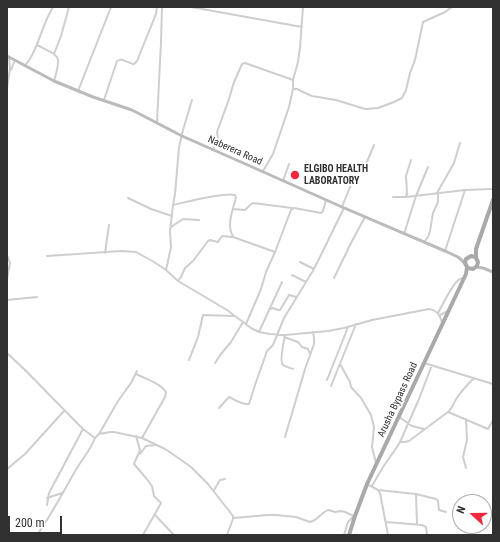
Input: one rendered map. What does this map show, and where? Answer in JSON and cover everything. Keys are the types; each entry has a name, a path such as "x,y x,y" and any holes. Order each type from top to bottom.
{"main road":[{"name":"Arusha Bypass Road","path":"476,264 476,250 493,200"},
{"name":"Arusha Bypass Road","path":"349,535 355,516 370,485 377,464 464,276 469,257 476,250"},
{"path":"469,257 475,257 476,264"},
{"path":"466,265 470,269 476,264"},
{"path":"464,276 476,264"}],"street":[{"path":"25,65 29,61 37,45 53,7"},
{"path":"54,54 69,7"},
{"path":"78,91 112,7"},
{"path":"104,100 117,62 122,60 134,64 137,61 158,7"},
{"path":"157,122 162,7"},
{"path":"191,7 302,26"},
{"path":"262,172 272,157 289,107 293,89 293,80 299,57 302,35 303,7"},
{"path":"293,89 297,89 312,96 336,100 365,109 378,108 399,100 406,90 424,21 445,12 452,7"},
{"path":"37,45 54,54 58,58 59,62 54,81"},
{"path":"7,88 9,73 8,57"},
{"name":"Naberera Road","path":"8,57 54,81 132,110 212,150 445,251 458,257 466,265"},
{"path":"9,73 15,60"},
{"path":"212,150 218,142 217,132 234,82 242,64 245,63 293,80"},
{"path":"166,270 171,247 171,227 179,147 192,100"},
{"path":"424,242 429,236 433,213 438,202 437,193 454,162 460,143"},
{"path":"219,408 228,397 247,405 249,404 267,351 272,346 281,324 314,269 343,208 356,172 358,169 364,169 374,145"},
{"path":"406,198 406,176 411,160"},
{"path":"283,181 289,164"},
{"path":"404,234 416,196 428,167"},
{"path":"393,197 406,198 437,193 493,189"},
{"path":"445,251 466,190"},
{"path":"173,205 223,194 235,195 230,225 233,237"},
{"path":"128,198 151,209 172,216"},
{"path":"233,209 245,210 250,204 253,203 321,213 323,212 326,200"},
{"path":"215,363 245,323 257,300 266,272 291,210 294,208"},
{"path":"334,278 365,217"},
{"path":"171,227 183,219 198,220"},
{"path":"105,253 109,225"},
{"path":"178,281 186,268 208,241 218,242 221,236 233,237 275,252"},
{"path":"47,256 121,251 136,252 154,262 178,281 235,316 251,328 259,332 284,336 298,342 303,348 308,349 310,354"},
{"path":"7,255 10,263 7,277"},
{"name":"Naberera Road","path":"458,257 469,257"},
{"path":"300,262 314,269"},
{"path":"476,264 493,272"},
{"path":"292,275 306,282"},
{"path":"439,314 450,292 459,279 464,276"},
{"path":"259,332 282,282"},
{"path":"269,310 273,308 280,310 290,294 296,297"},
{"path":"7,300 37,297"},
{"path":"284,336 328,331 428,309 434,310 439,314 442,323"},
{"path":"439,314 449,310"},
{"path":"189,360 198,337 203,315 235,316"},
{"path":"331,386 356,324"},
{"path":"327,380 348,327"},
{"path":"285,437 314,344 313,332"},
{"path":"284,336 281,358 282,363 285,366 293,368"},
{"path":"7,353 64,411 95,438"},
{"path":"424,363 493,384"},
{"path":"340,364 350,382 351,387 361,398 371,415 374,427 373,451 377,464"},
{"path":"432,365 400,442 370,485 378,490 416,494 437,499 438,510 446,512"},
{"path":"37,535 95,438 137,373 159,385 166,392 165,397 142,438"},
{"path":"400,442 409,441 448,412 464,388 474,378"},
{"path":"7,469 25,454 64,411"},
{"path":"448,412 488,429 493,420"},
{"path":"399,417 412,426 424,429"},
{"path":"466,419 467,440 463,457 466,468"},
{"path":"47,505 54,483 83,429"},
{"path":"99,434 114,432 136,436 171,452 191,467 214,490 234,518"},
{"path":"136,436 140,450 138,457"},
{"path":"143,535 161,503 155,498 152,486 135,466 135,463 146,446 156,444"},
{"path":"214,490 220,480 225,479"},
{"path":"378,490 382,500 388,535"},
{"path":"48,498 62,493"},
{"path":"416,494 417,524"},
{"path":"234,518 276,515 296,517 310,522 328,510 335,512 341,511 355,516 348,522 344,535"},
{"path":"155,515 174,535"},
{"path":"227,535 234,518"},
{"path":"386,522 425,526 427,535"}],"place":[{"name":"ELGIBO HEALTH LABORATORY","path":"295,175"}]}
